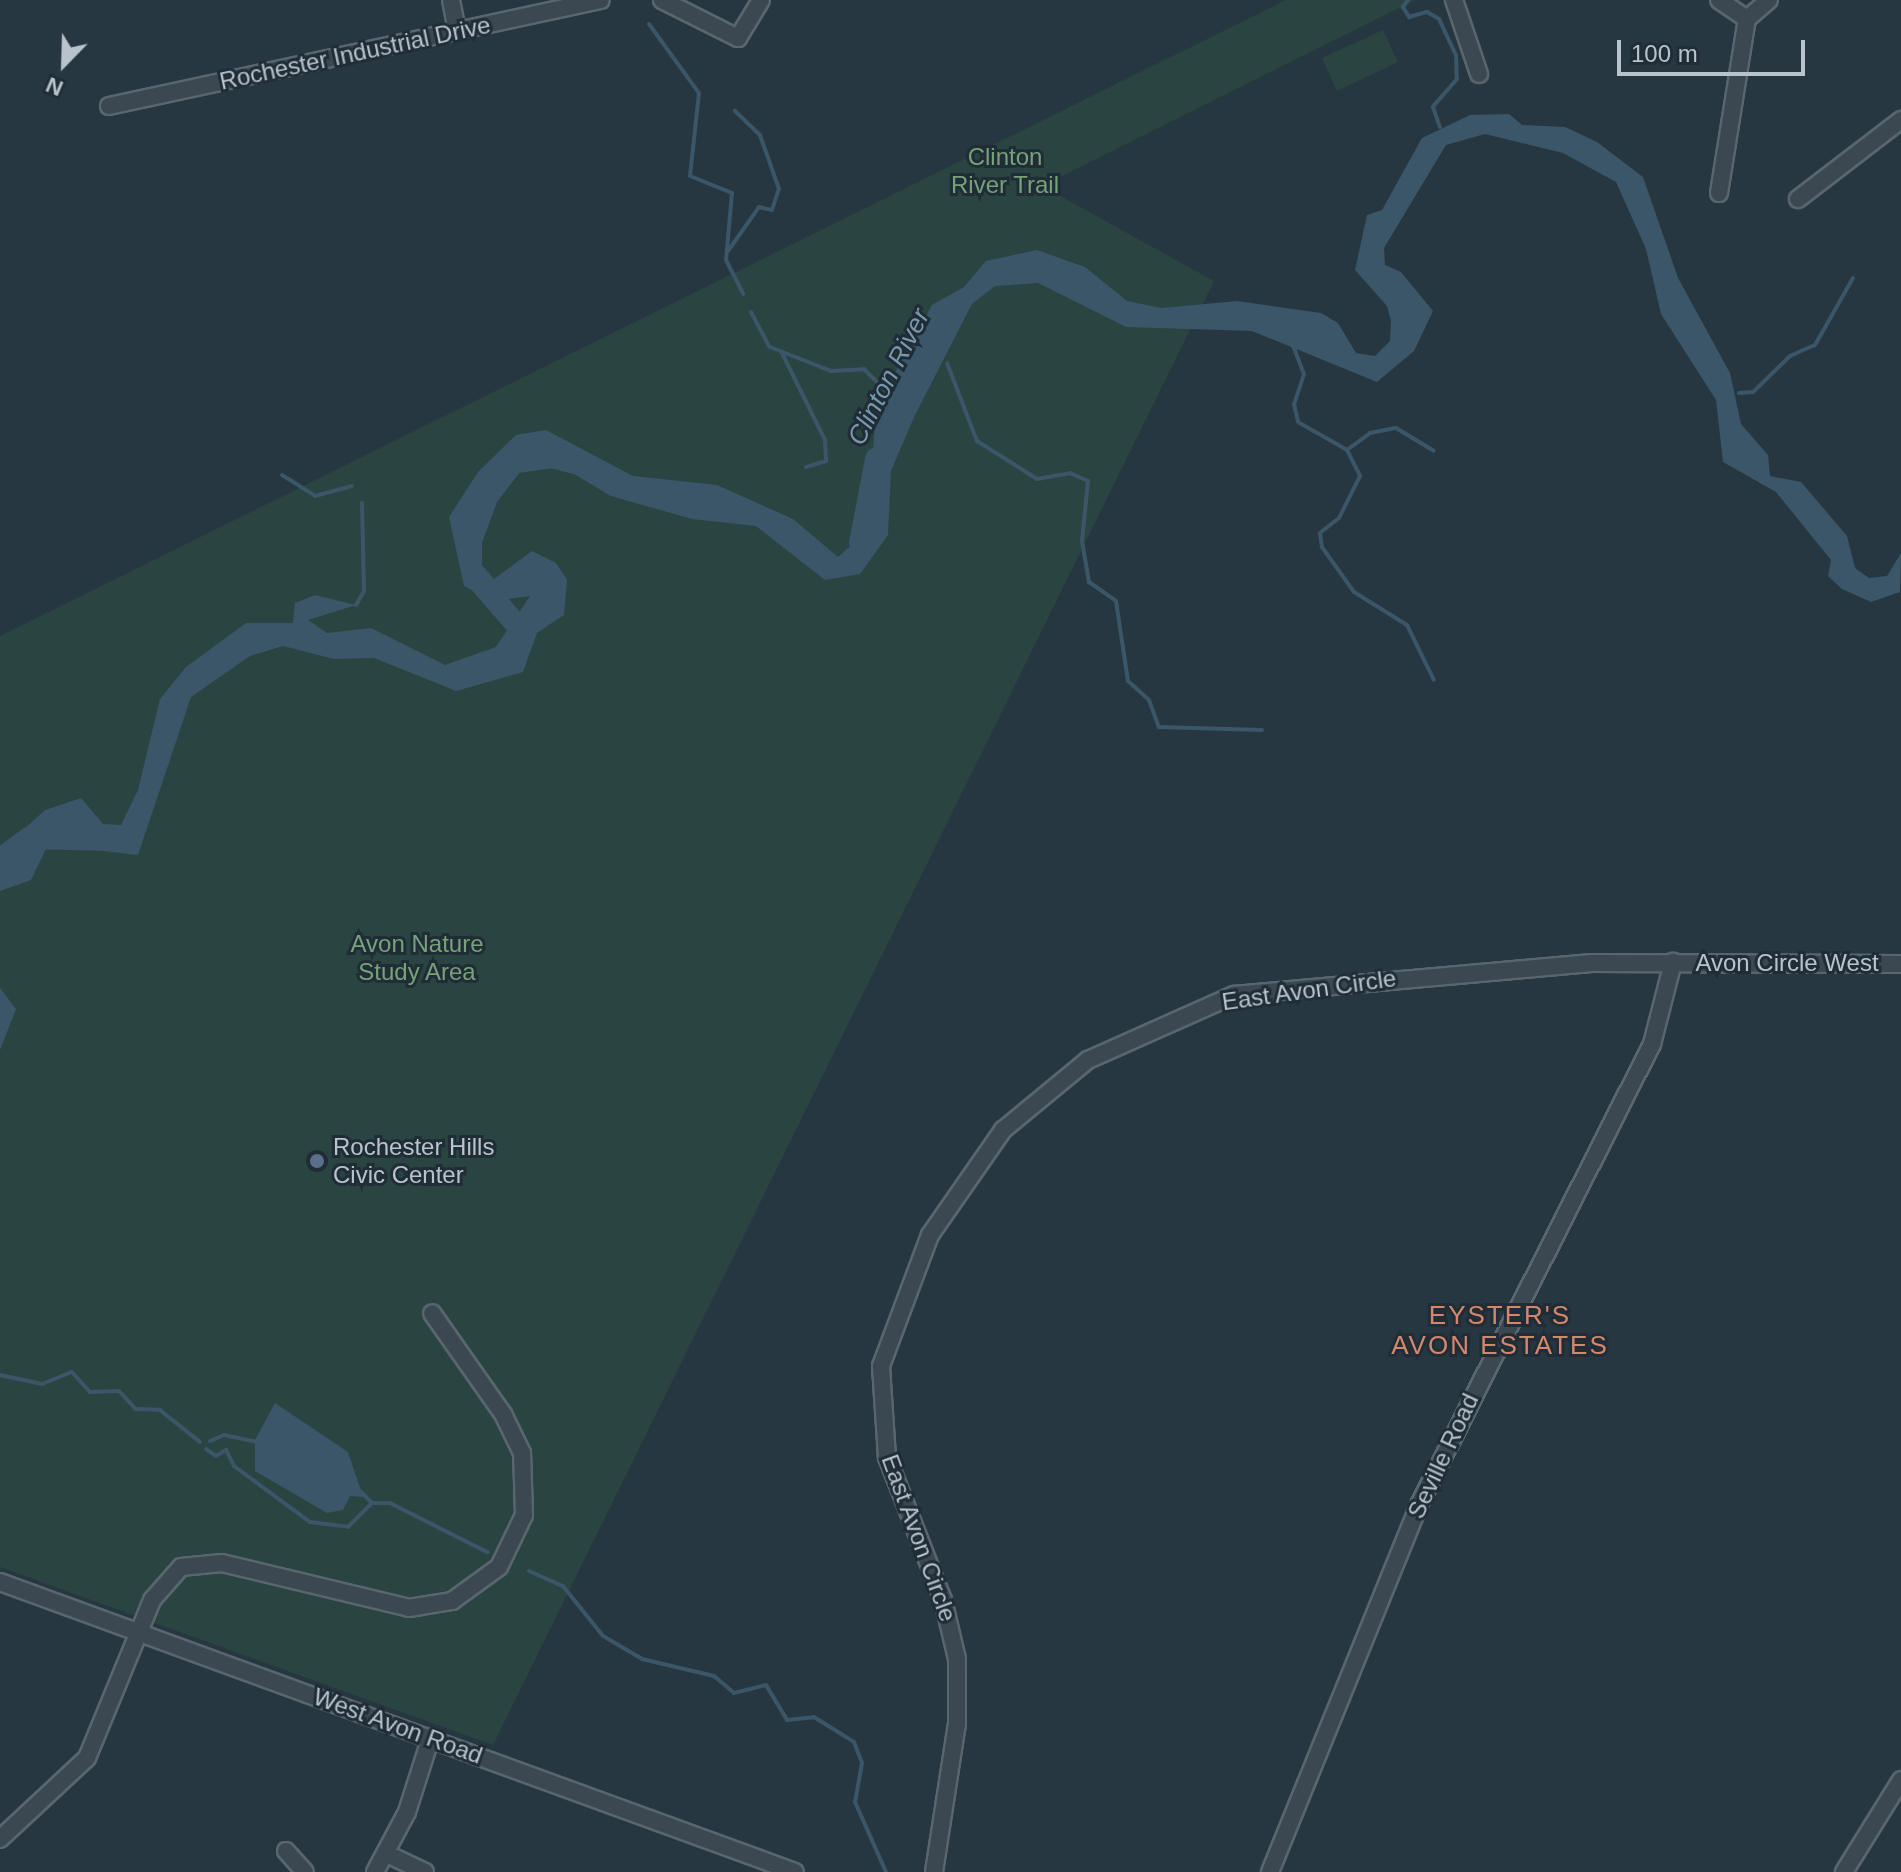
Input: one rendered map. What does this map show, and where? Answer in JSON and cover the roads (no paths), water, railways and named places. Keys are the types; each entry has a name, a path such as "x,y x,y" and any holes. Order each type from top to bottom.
{"street":[{"path":"451,0 457,31"},
{"name":"Rochester Industrial Drive","path":"109,106 601,0"},
{"path":"662,0 738,38 761,0"},
{"path":"1454,0 1479,74"},
{"path":"1719,0 1747,19"},
{"path":"1719,193 1747,19 1769,0"},
{"path":"1798,199 1901,120"},
{"name":"Avon Circle West","path":"1673,962 1901,964"},
{"name":"East Avon Circle","path":"934,1872 957,1724 957,1659 943,1600 887,1457 881,1366 930,1235 1003,1130 1088,1060 1234,995 1463,970 1673,962"},
{"name":"Seville Road","path":"1270,1872 1354,1653 1433,1474 1652,1044 1673,962"},
{"path":"0,1839 87,1758 164,1581 195,1562 409,1608 452,1601 499,1567 524,1515 522,1453 503,1414 432,1313"},
{"name":"West Avon Road","path":"0,1582 795,1872"},
{"path":"375,1872 387,1854 431,1737"},
{"path":"1844,1872 1901,1780"},
{"path":"286,1851 305,1872"},
{"path":"387,1854 425,1872"}],"water":[{"path":"1509,114 1522,125 1565,127 1597,142 1643,177 1678,278 1730,373 1741,424 1768,455 1770,476 1801,482 1847,536 1855,568 1869,578 1887,576 1901,553 1900,592 1871,602 1842,589 1828,576 1831,560 1776,492 1723,462 1716,400 1661,314 1646,249 1616,182 1563,153 1485,134 1446,145 1384,248 1385,265 1401,272 1433,311 1414,351 1377,382 1252,331 1126,327 1038,283 995,286 972,304 915,415 891,471 888,535 860,574 825,580 756,526 692,519 611,496 547,458 530,459 497,502 482,543 482,565 494,579 532,551 556,563 567,580 564,615 537,633 523,672 456,691 374,658 334,659 283,646 250,656 191,697 138,855 95,850 73,831 56,828 31,880 0,891 0,851 45,810 81,798 103,824 121,825 138,790 160,699 186,667 246,623 293,623 295,603 315,595 356,605 308,620 327,633 371,628 445,665 496,647 530,596 492,601 464,586 449,517 478,472 516,435 546,430 633,476 717,485 793,519 838,557 855,542 870,496 876,407 932,305 964,287 986,261 1037,250 1085,267 1127,301 1161,308 1237,301 1321,313 1338,323 1356,353 1375,356 1390,341 1391,321 1387,306 1355,270 1367,215 1382,210 1422,138 1470,115"},
{"path":"0,988 16,1009 0,1050"},
{"path":"275,1403 348,1452 363,1497 350,1496 343,1510 327,1513 255,1471 255,1440"}],"waterway":[{"path":"1408,0 1403,7 1409,17 1427,12 1439,19 1456,55 1457,79 1433,107 1440,127"},
{"path":"649,24 699,93 690,176 732,193 726,260 743,294"},
{"path":"728,251 759,207 772,210 779,189 760,135 735,111"},
{"path":"1739,393 1753,392 1790,356 1815,345 1853,278"},
{"path":"751,312 770,347 831,371 864,369 885,390"},
{"path":"1292,343 1304,374 1294,404 1298,422 1347,450 1360,476 1339,518 1320,533 1322,547 1354,592 1407,625 1434,680"},
{"path":"781,351 825,440 826,461 806,467"},
{"path":"947,363 977,441 1037,479 1070,473 1088,481 1082,541 1089,582 1116,601 1128,681 1149,700 1159,727 1262,730"},
{"path":"1347,450 1370,433 1396,428 1434,451"},
{"name":"Clinton River","path":"503,472 510,463 552,457 574,463"},
{"name":"Clinton River","path":"860,543 876,459"},
{"path":"282,475 315,496 352,486"},
{"path":"356,605 364,591 362,503"},
{"name":"Clinton River","path":"475,577 521,630 515,644"},
{"name":"Clinton River","path":"0,859 29,838 112,840"},
{"path":"0,1375 42,1384 72,1372 90,1392 119,1391 136,1409 160,1410 200,1442"},
{"path":"210,1441 224,1435 258,1442"},
{"path":"206,1449 216,1456 226,1450 234,1466 310,1522 348,1527 372,1503 390,1503 487,1552"},
{"path":"360,1491 372,1503"},
{"path":"529,1571 563,1586 603,1636 642,1659 714,1676 734,1693 766,1685 787,1720 814,1717 854,1742 862,1763 855,1802 886,1872"}],"place":[{"name":"Rochester Hills Civic Center","path":"317,1161"}],"district":[{"name":"EYSTER'S AVON ESTATES","path":"1500,1331"}],"park label":[{"name":"Clinton River Trail","path":"1005,171"},
{"name":"Avon Nature Study Area","path":"417,958"}]}
